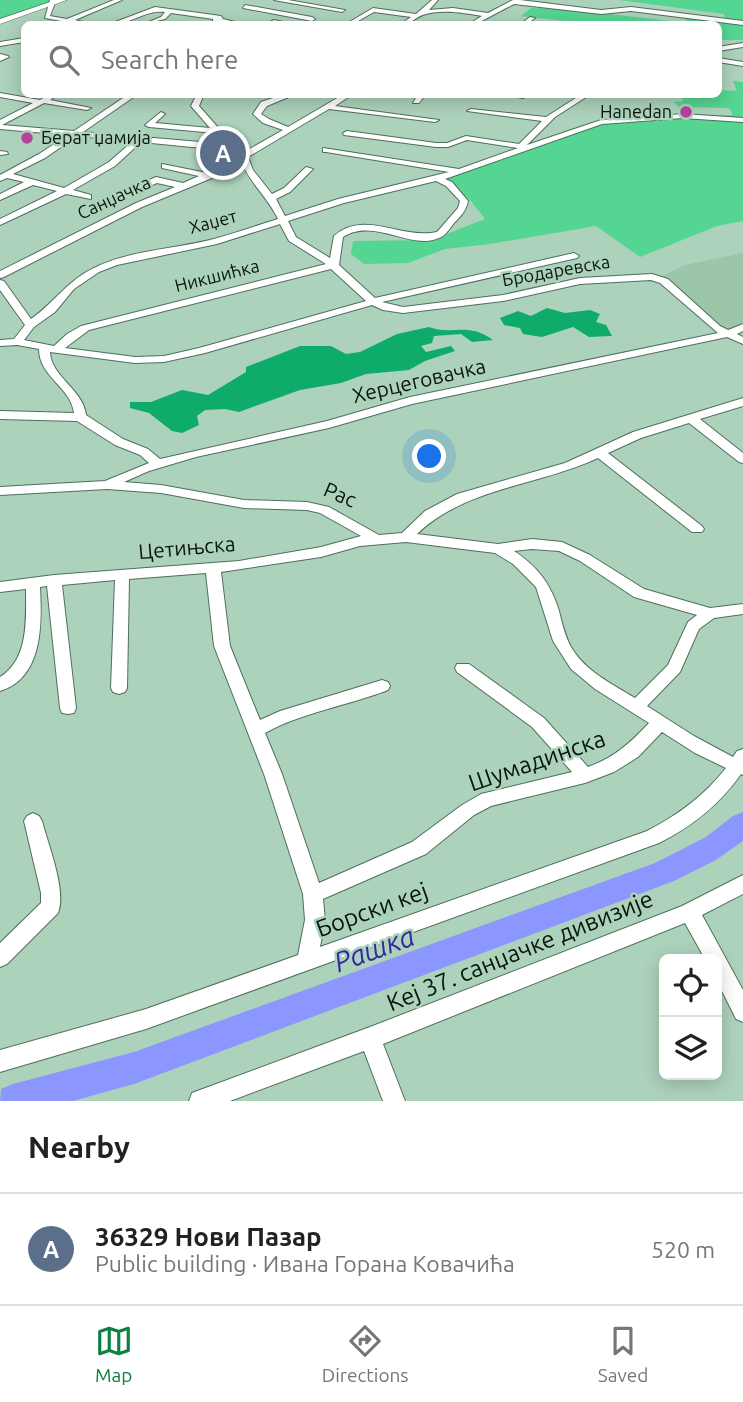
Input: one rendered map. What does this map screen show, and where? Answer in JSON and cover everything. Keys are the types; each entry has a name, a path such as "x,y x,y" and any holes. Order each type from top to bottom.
{"main road":[{"path":"0,22 63,0"}],"street":[{"path":"70,21 119,0"},
{"path":"212,21 244,4 262,0"},
{"path":"277,0 345,5 360,2"},
{"path":"323,0 345,5"},
{"path":"409,21 435,0"},
{"path":"448,10 466,0"},
{"path":"571,0 582,2"},
{"path":"478,21 515,1 601,12 631,9 743,23"},
{"path":"52,2 46,16 60,21"},
{"path":"244,4 312,19"},
{"path":"189,12 198,8"},
{"path":"121,21 153,9 189,12 227,21"},
{"path":"354,21 373,10 420,14 448,10 488,15"},
{"path":"156,21 174,11"},
{"path":"528,21 532,18"},
{"path":"0,44 21,40"},
{"path":"722,48 743,45"},
{"path":"722,60 743,64"},
{"path":"0,94 21,97"},
{"path":"25,98 87,108"},
{"path":"0,125 49,98"},
{"path":"3,176 42,156 129,98"},
{"path":"198,98 194,105 230,147 244,157 251,173 271,198 292,239 334,265 373,302"},
{"path":"281,98 264,104 257,114 266,121 290,130"},
{"name":"Санџачка","path":"0,275 40,253 209,176 343,98"},
{"path":"416,101 419,98"},
{"name":"Хаџет","path":"524,146 547,119 581,98"},
{"path":"471,111 491,102 547,119"},
{"path":"328,107 435,120"},
{"path":"161,114 149,125 216,131"},
{"name":"Хаџет","path":"17,342 30,325 51,310 70,287 100,268 136,257 221,240 347,200 438,179 524,146 601,121 620,118 709,116 743,120"},
{"path":"0,125 72,134 230,147"},
{"name":"Хаџет","path":"347,133 436,145 446,145 464,138 524,146"},
{"path":"0,222 115,161 138,140"},
{"path":"326,150 460,172"},
{"path":"165,166 209,176"},
{"path":"271,198 287,190 309,169"},
{"path":"3,176 88,197"},
{"path":"334,265 339,236 351,228 368,225 399,236 439,235 462,209 464,201 449,184 438,179"},
{"path":"137,189 156,180 183,186"},
{"path":"0,197 32,182"},
{"name":"Бродаревска","path":"17,342 135,360 164,359 373,302 574,256"},
{"name":"Никшићка","path":"50,349 85,328 334,265"},
{"name":"Бродаревска","path":"373,302 387,309 403,310 503,298 580,281 652,277 662,279 708,322 743,341"},
{"path":"0,283 30,325"},
{"name":"Херцеговачка","path":"107,485 158,464 330,424 402,402 578,368 727,334 743,327"},
{"path":"0,342 17,342"},
{"path":"50,349 44,357 78,403 80,417"},
{"path":"406,537 421,521 451,502 570,466 637,435 743,402"},
{"path":"0,415 80,417 119,442 144,453 158,464"},
{"path":"692,419 743,459"},
{"path":"600,453 697,529"},
{"name":"Херцеговачка","path":"0,491 107,485 161,489"},
{"name":"Рас","path":"161,489 244,504 316,507 342,518 376,539"},
{"path":"376,539 406,537 498,549 532,544 562,547 585,558 639,593 710,613 743,609"},
{"name":"Цетињска","path":"0,587 54,580 213,569 301,556 376,539"},
{"path":"498,549 524,567 543,588 562,643 572,659 597,683 699,749 741,763"},
{"path":"213,569 222,646 256,730 313,894 315,920 307,961"},
{"path":"119,688 122,575"},
{"path":"54,580 68,708"},
{"path":"0,685 19,671 24,662 33,622 33,582"},
{"path":"636,707 674,668 682,655 688,632 710,613"},
{"path":"463,668 480,683 530,716 561,746 585,776"},
{"path":"256,730 276,718 353,699 382,686"},
{"name":"Шумадинска","path":"313,894 419,848 468,810 487,799 585,776 608,767 632,752 659,724"},
{"name":"Борски кеј","path":"0,1061 146,1020 653,837 698,812 741,763"},
{"path":"0,957 51,906 51,893 33,821"},
{"name":"Кеј 37. санџачке дивизије","path":"200,1101 370,1038 689,912 743,884"},
{"path":"689,912 714,954"},
{"path":"722,970 743,1012"},
{"name":"Кеј 37. санџачке дивизије","path":"370,1038 394,1101"}],"shaded area":[{"path":"743,253 743,327 727,334 658,278 685,265"}],"green space":[{"path":"0,0 53,0 53,1 0,21"},
{"path":"619,0 743,0 743,40 722,40 722,21 687,21 686,17 725,21 724,14"},
{"path":"531,8 557,8 670,21 565,21 521,16"},
{"path":"733,81 743,82 743,221 717,226 640,257 596,226 445,249 408,263 364,264 351,254 353,241 431,240 485,219 471,201 446,179 613,119 733,115 729,108 679,107 674,102 683,101 682,98 722,98 722,90 737,91"},
{"path":"547,308 565,313 590,310 600,314 596,322 606,325 612,336 589,337 573,327 542,337 523,334 520,328 504,325 500,318 518,311 531,316"},
{"path":"429,327 475,331 493,340 472,342 461,334 434,336 432,343 421,346 426,352 451,346 455,351 425,361 409,370 366,374 341,383 300,390 239,412 225,409 205,410 197,416 199,425 182,433 172,431 149,413 130,408 130,402 151,402 182,390 208,395 246,372 246,367 300,346 331,346 346,354 360,352 397,334"}],"waterway":[{"name":"Рашка","path":"13,1101 134,1068 664,872 716,845 743,824"}],"place":[{"name":"Hanedan","path":"686,112"},
{"name":"Берат џамија","path":"27,138"},
{"name":"36329 Нови Пазар","path":"223,153"}]}
